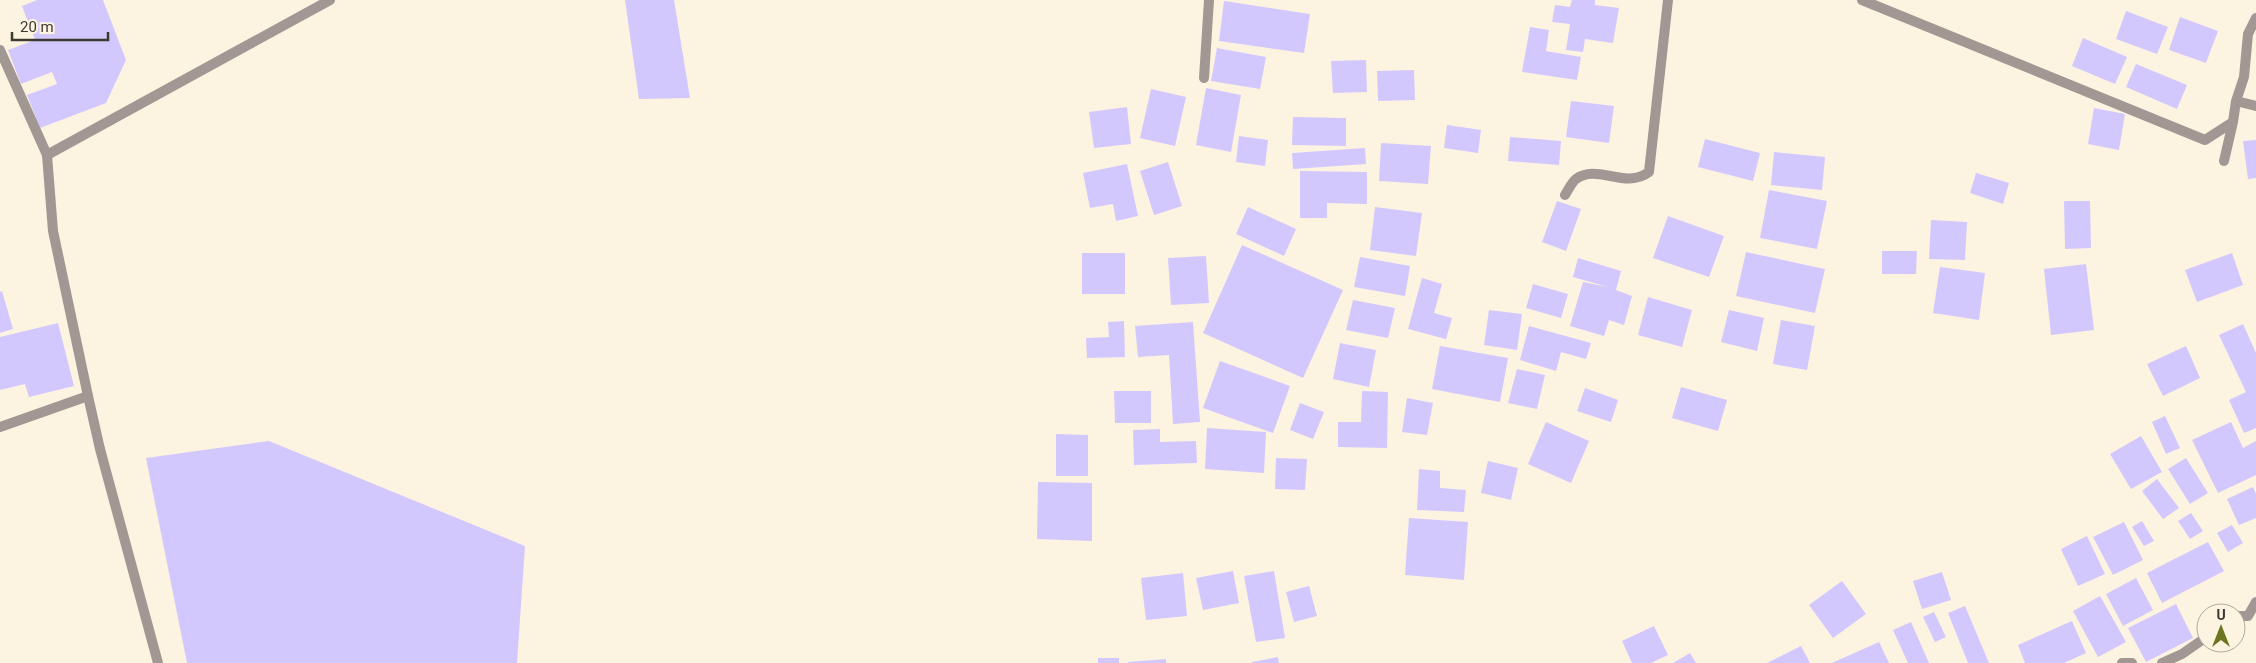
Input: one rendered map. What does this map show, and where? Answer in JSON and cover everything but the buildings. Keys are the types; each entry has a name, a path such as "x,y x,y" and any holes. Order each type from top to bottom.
{"street":[{"path":"47,155 330,0"},
{"path":"1204,78 1209,0"},
{"path":"1565,194 1574,180 1582,175 1593,174 1632,180 1641,178 1649,172 1668,0"},
{"path":"1862,0 2205,140 2233,122"},
{"path":"2224,161 2236,101 2244,77 2248,34 2256,18"},
{"path":"0,50 47,155 53,231 88,396 100,449 158,663"},
{"path":"2236,101 2256,106"},
{"path":"0,427 88,396"},
{"path":"2246,616 2248,616 2256,602"},
{"path":"2162,663 2182,654 2196,644"},
{"path":"2122,663 2132,663"}]}
